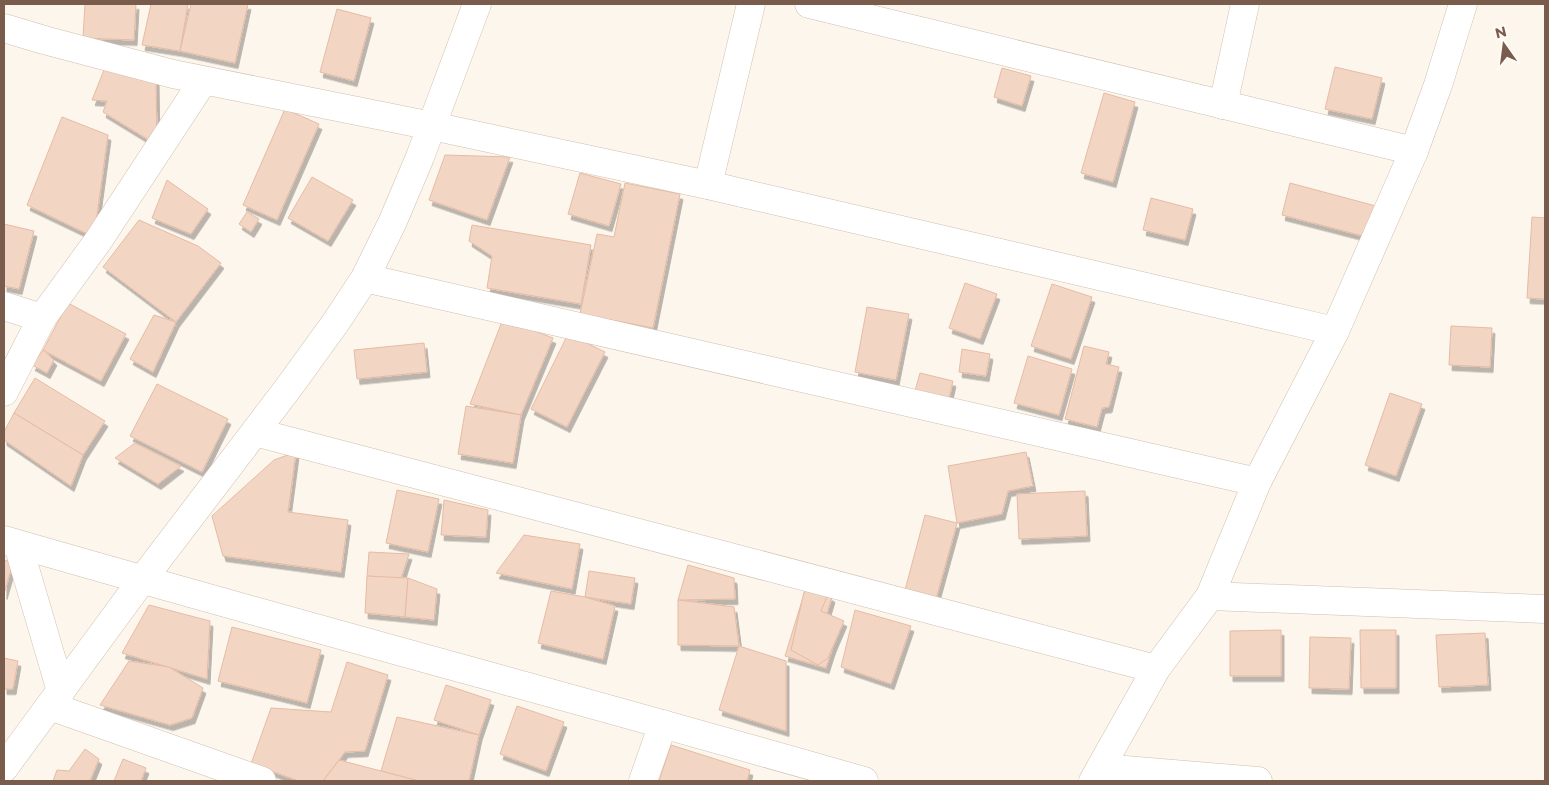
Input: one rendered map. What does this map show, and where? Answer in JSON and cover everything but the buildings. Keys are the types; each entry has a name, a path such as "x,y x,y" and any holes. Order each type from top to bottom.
{"street":[{"path":"4,768 142,580 255,432 336,322 365,278 393,221 432,126 477,4"},
{"path":"708,185 751,4"},
{"path":"809,4 1414,151"},
{"path":"1223,105 1245,4"},
{"path":"1258,781 1097,775 1156,669 1210,596 1257,482 1335,331 1414,151 1438,85 1463,4"},
{"path":"4,28 203,81 432,126 708,185 1335,331"},
{"path":"4,392 42,318 98,241 203,81"},
{"path":"365,278 1257,482"},
{"path":"4,306 42,318"},
{"path":"255,432 1156,669"},
{"path":"11,543 864,781"},
{"path":"11,543 55,698"},
{"path":"1210,596 1545,609"},
{"path":"55,698 262,781"},
{"path":"643,781 662,724"}]}
